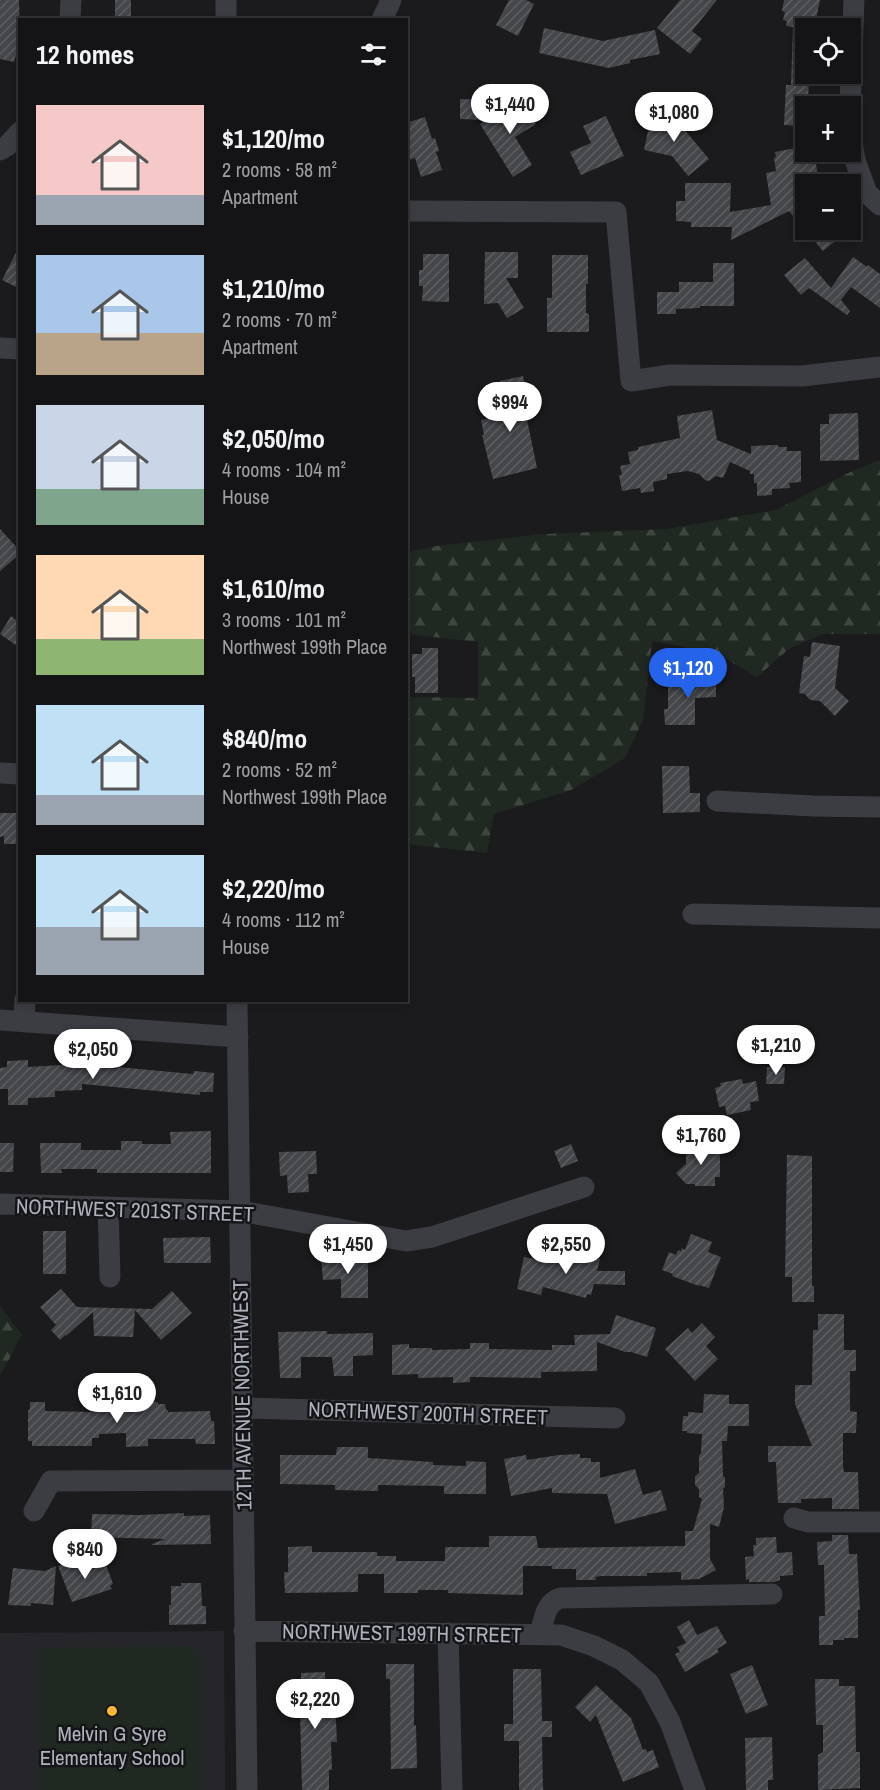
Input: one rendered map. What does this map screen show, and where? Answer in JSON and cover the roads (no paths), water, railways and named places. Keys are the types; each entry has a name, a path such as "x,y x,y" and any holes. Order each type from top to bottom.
{"street":[{"path":"70,18 71,0"},
{"path":"226,0 226,18"},
{"path":"383,18 391,0"},
{"path":"850,96 854,0"},
{"path":"0,150 18,134"},
{"path":"856,162 874,199"},
{"path":"408,211 616,212 631,381 670,375 802,376 880,367"},
{"path":"0,348 18,349"},
{"path":"0,773 18,774"},
{"path":"717,801 880,807"},
{"path":"693,914 880,918"},
{"path":"24,1022 25,1002"},
{"name":"12TH AVENUE NORTHWEST","path":"237,1002 247,1790"},
{"path":"0,1020 238,1037"},
{"name":"NORTHWEST 201ST STREET","path":"0,1204 240,1211 406,1241 432,1237 584,1186"},
{"path":"108,1207 110,1277"},
{"name":"NORTHWEST 200TH STREET","path":"242,1408 615,1418"},
{"path":"34,1511 51,1481 243,1480"},
{"path":"794,1518 808,1522 880,1522"},
{"path":"550,1635 547,1609 554,1600 561,1598 772,1594"},
{"name":"NORTHWEST 199TH STREET","path":"244,1631 550,1635 594,1646 622,1659 649,1683 670,1722 695,1790"},
{"path":"448,1633 452,1790"}],"place":[{"name":"Melvin G Syre Elementary School","path":"112,1711"}]}
